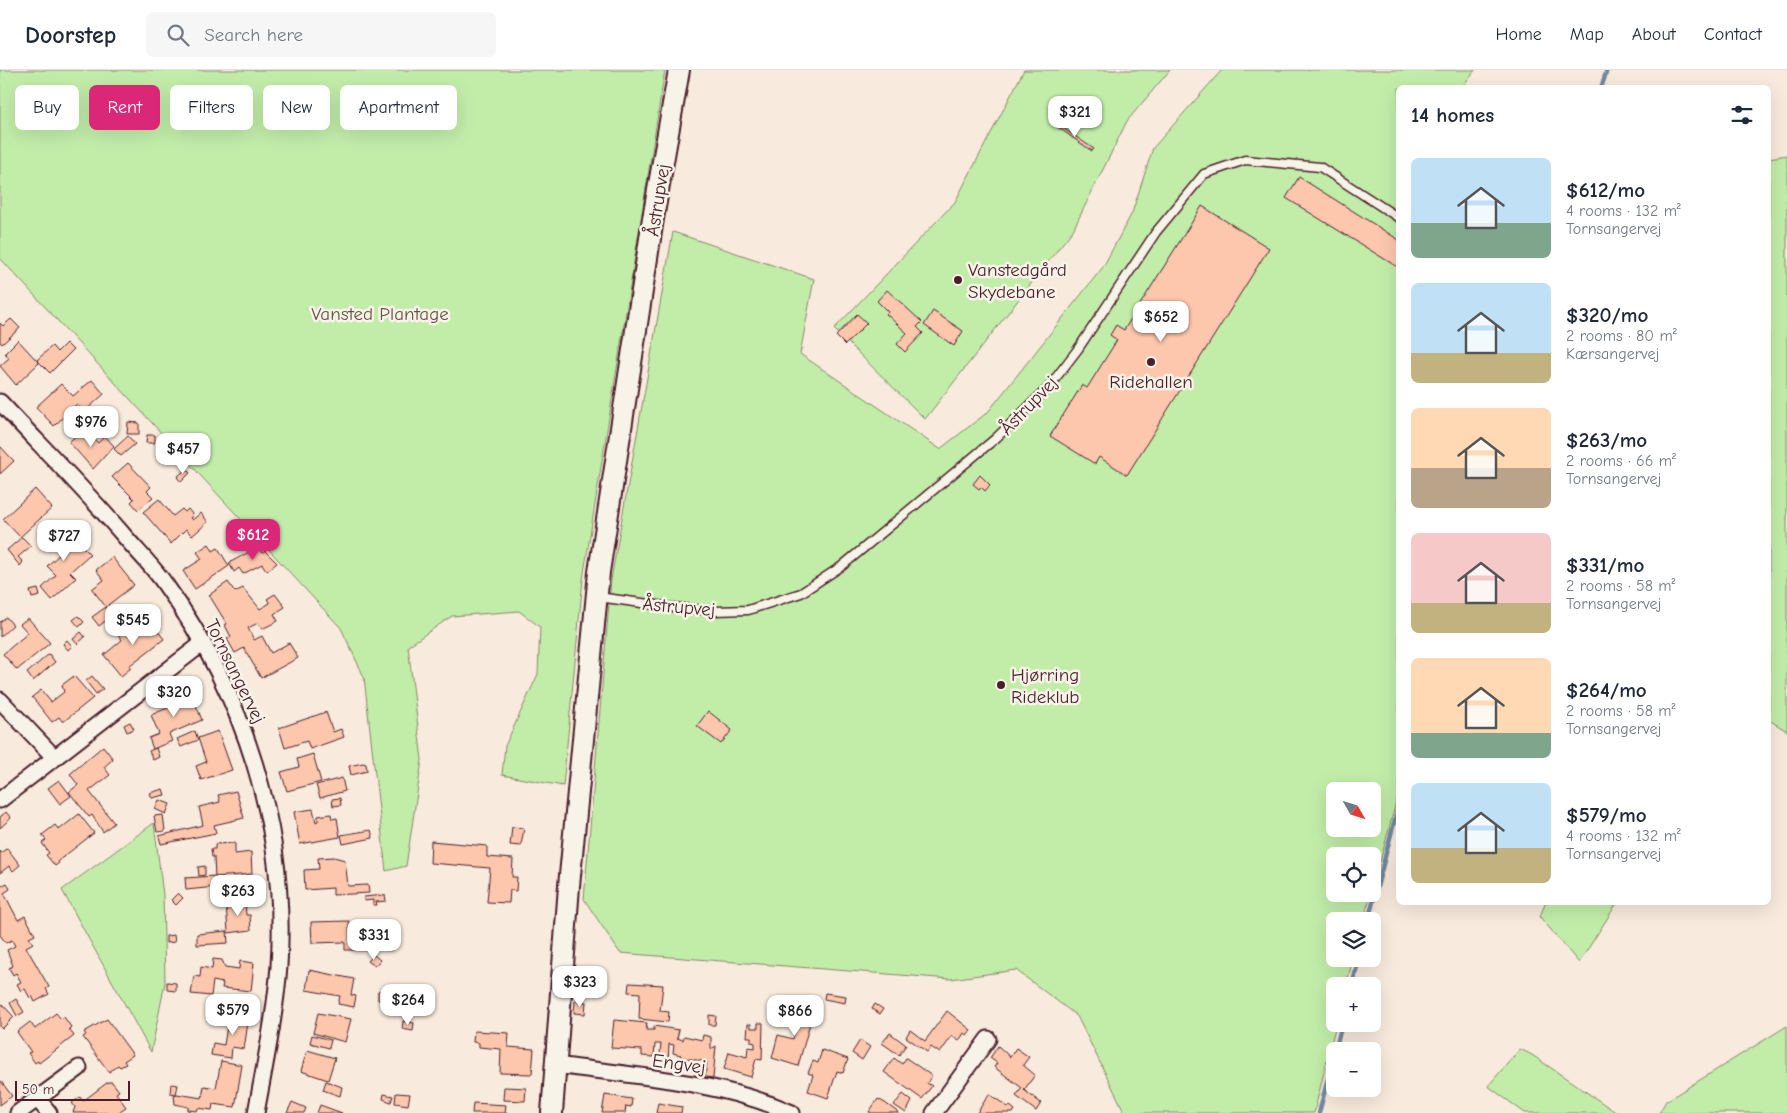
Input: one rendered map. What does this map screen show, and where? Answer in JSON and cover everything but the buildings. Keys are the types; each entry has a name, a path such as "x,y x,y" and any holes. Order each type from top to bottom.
{"street":[{"name":"Åstrupvej","path":"552,1113 569,886 596,597 653,219 679,70"},
{"name":"Tornsangervej","path":"0,402 106,516 164,583 203,643 238,712 256,766 271,831 279,898 278,974 271,1032 256,1113"},
{"path":"0,800 203,643"},
{"path":"0,700 55,758"},
{"path":"934,1113 988,1039"},
{"name":"Engvej","path":"556,1065 717,1088 777,1106 792,1113"},
{"path":"18,1113 78,1068"},
{"path":"37,1098 48,1113"}],"lane":[{"name":"Åstrupvej","path":"596,597 715,611 748,610 801,593 842,566 996,438 1048,388 1078,349 1156,232 1204,174 1245,160 1320,167 1396,216"}],"green space":[{"name":"Vansted Plantage","path":"0,70 665,70 583,579 563,786 502,775 505,746 538,674 540,627 519,611 452,616 408,646 422,760 406,866 386,871 364,677 341,628 0,258"},
{"name":"Vanstedgård Skydebane","path":"1024,70 1170,70 1127,121 1073,230 925,419 834,329 955,202"},
{"name":"Hjørring Rideklub","path":"1222,70 1475,70 1464,85 1396,85 1396,802 1381,858 1381,847 1326,847 1326,902 1369,902 1366,912 1326,912 1326,967 1351,967 1348,977 1326,977 1326,1032 1334,1032 1332,1042 1326,1042 1326,1064 1314,1113 1125,1113 1077,1016 1016,970 951,979 620,953 584,899 611,580 673,232 814,279 800,354 940,449 988,412 1103,267 1132,213 1153,148"},
{"path":"1787,155 1787,731 1771,721 1771,158"},
{"path":"154,823 163,895 165,983 151,1052 62,890"},
{"path":"1544,905 1616,905 1579,963 1540,917"},
{"path":"1787,1026 1787,1113 1659,1113 1666,1101"},
{"path":"1520,1049 1532,1055 1617,1113 1525,1113 1488,1086"}],"waterway":[{"path":"1602,85 1607,70"},
{"path":"1370,912 1396,815"},
{"path":"1354,977 1357,967"},
{"path":"1319,1113 1340,1032"}],"place":[{"name":"Vanstedgård Skydebane","path":"958,280"},
{"name":"Ridehallen","path":"1151,362"},
{"name":"Hjørring Rideklub","path":"1001,685"}]}
